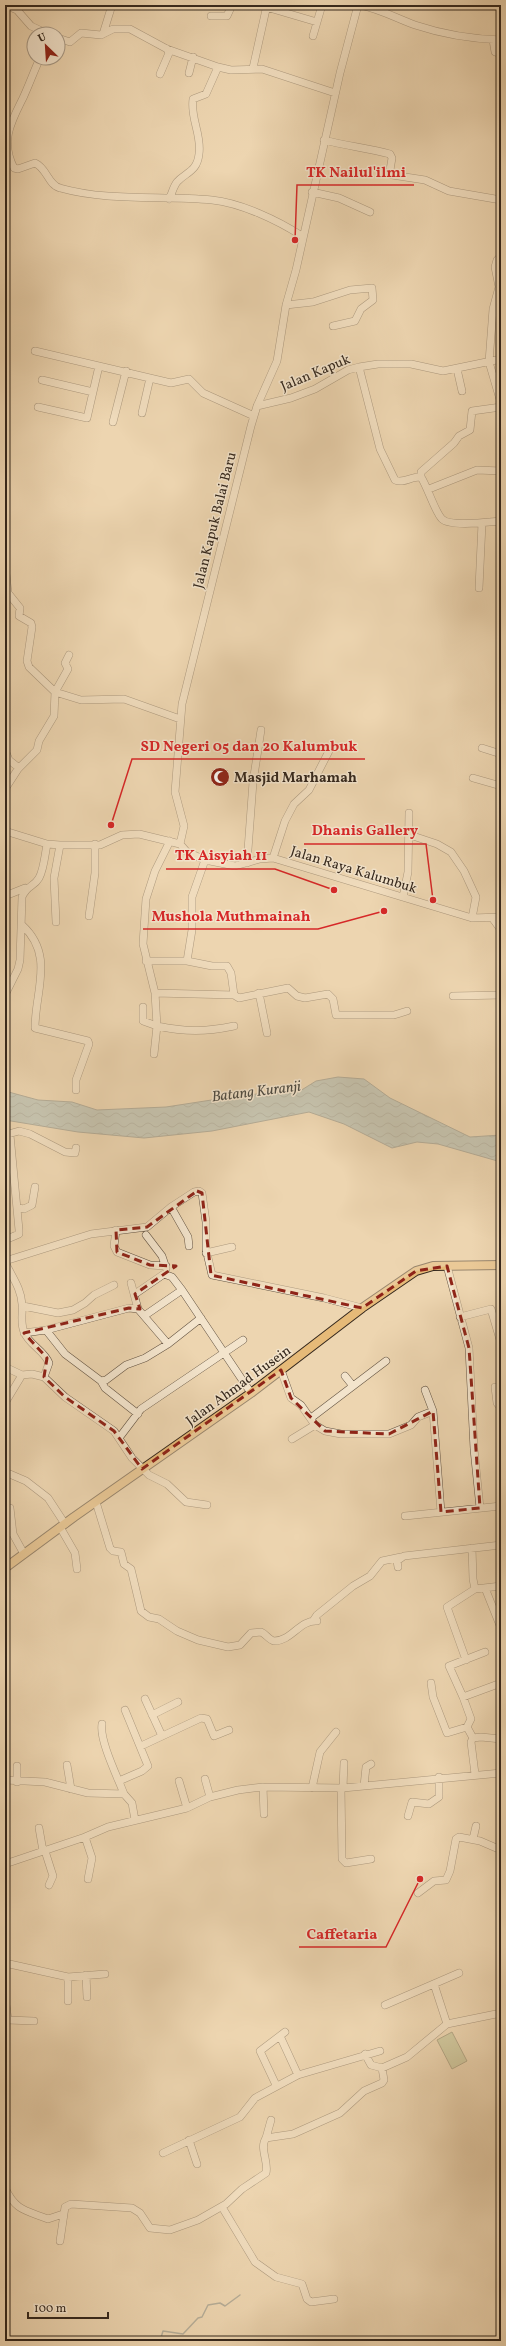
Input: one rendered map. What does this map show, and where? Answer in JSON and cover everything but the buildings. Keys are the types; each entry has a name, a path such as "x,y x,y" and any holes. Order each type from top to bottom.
{"main road":[{"name":"Jalan Ahmad Husein","path":"5,1568 142,1469 251,1393 362,1308 416,1271 433,1266 501,1265"}],"street":[{"path":"6,5 17,10 31,26"},
{"path":"103,34 112,5"},
{"path":"211,16 227,16 232,5"},
{"path":"313,36 322,5"},
{"path":"359,5 381,10 428,29 501,40"},
{"name":"Jalan Kapuk Balai Baru","path":"180,844 184,826 175,792 180,719 212,577 228,522 254,416 277,361 286,305 296,270 312,192 335,93 359,5"},
{"path":"253,68 266,6 317,22"},
{"path":"66,41 70,42 81,33 103,34 113,29 130,29 167,49 218,67 231,70 262,68 335,93"},
{"path":"493,40 495,52 501,54"},
{"path":"160,74 168,53 167,49"},
{"path":"189,74 193,57"},
{"path":"36,66 10,123 7,144 14,168 18,169 35,163 44,168 54,185 76,191 106,196 213,200 269,217 302,236"},
{"path":"169,199 178,182 190,173 196,165 199,155 199,142 194,120 193,99 206,94 218,67"},
{"path":"324,140 354,148 369,148 390,154 392,158 390,170 392,175 425,180 448,191 501,200"},
{"path":"312,192 339,198 370,212"},
{"path":"501,256 495,267 500,287 493,308 489,362 501,403"},
{"path":"286,305 313,302 350,290 372,288 373,300 361,309 355,321 333,326"},
{"path":"35,351 126,371 171,383 189,379 203,393 254,416"},
{"name":"Jalan Kapuk","path":"257,406 291,398 315,389 348,370 359,367 378,364 411,364 442,372 501,360"},
{"path":"38,407 87,418 99,366"},
{"path":"359,367 380,449 395,480 400,481 416,477 421,478"},
{"path":"457,369 462,391"},
{"path":"113,422 126,371"},
{"path":"142,413 150,378"},
{"path":"42,380 93,392"},
{"path":"501,407 472,411 470,430 459,436 454,443 421,472 421,478 429,489 444,520 449,522 482,523 501,521"},
{"path":"429,489 477,470 501,471"},
{"path":"479,588 482,523"},
{"path":"5,564 8,593 20,608 18,614 31,623 32,627 27,661 29,666 55,692 81,700 124,699 180,719"},
{"path":"5,789 19,768 37,750 40,741 54,716 55,692 68,669 65,662 69,655"},
{"path":"247,863 253,782 261,730"},
{"path":"482,748 501,754"},
{"path":"5,750 9,760 19,768"},
{"path":"273,858 294,804 309,790 329,751"},
{"path":"473,778 501,786"},
{"path":"403,897 408,879 410,835 409,813"},
{"path":"5,831 46,844 100,845 122,836 139,834 180,844"},
{"path":"410,835 437,844 451,852 464,871 477,899 472,918"},
{"path":"154,1054 157,1026 155,992 146,961 143,944 146,899 155,871 170,841"},
{"path":"5,896 36,882 40,876 46,844"},
{"path":"89,916 95,874 95,844"},
{"name":"Jalan Raya Kalumbuk","path":"180,844 187,852 205,860 235,866 273,858 472,918 497,918"},
{"path":"56,922 54,878 60,845"},
{"path":"187,960 192,930 192,897 205,860"},
{"path":"5,995 18,969 22,925 22,897 25,888"},
{"path":"497,918 501,930"},
{"path":"22,925 35,938 40,957 39,1002 35,1028 88,1041 89,1044 76,1080 76,1090"},
{"path":"146,961 187,960 212,966 227,966 231,972 234,995"},
{"path":"155,992 234,995 239,998 288,988 297,996 305,998 328,994 333,999 336,1015 394,1015 407,1011"},
{"path":"259,993 267,1033"},
{"path":"453,996 501,995"},
{"path":"143,1007 143,1021 157,1026 189,1032 217,1031 234,1026"},
{"path":"5,1240 19,1234 18,1208 7,1135 19,1131 30,1134 64,1152 75,1153 76,1148"},
{"path":"18,1208 24,1209 32,1205 35,1186"},
{"path":"44,1377 48,1363 47,1358 28,1341 24,1333 21,1319 23,1306 19,1287 8,1277 5,1261 91,1234 147,1227 171,1207 194,1192 201,1192 206,1222 206,1253 210,1273 213,1276 324,1298 362,1308"},
{"path":"171,1207 188,1237 189,1246"},
{"path":"116,1230 114,1246 117,1252 150,1265 166,1266"},
{"path":"146,1235 162,1256 168,1274 172,1276 182,1290 251,1393"},
{"path":"206,1253 232,1247"},
{"path":"447,1266 470,1361 474,1449 480,1508"},
{"path":"135,1294 164,1274 168,1274"},
{"path":"131,1283 138,1309 168,1344"},
{"path":"23,1306 58,1313 73,1310 85,1303 94,1295 114,1285"},
{"path":"144,1316 182,1290"},
{"path":"24,1333 46,1330 115,1311 138,1309"},
{"path":"460,1317 491,1309 501,1343"},
{"path":"101,1381 106,1380 126,1365 145,1358 168,1344 201,1318"},
{"path":"46,1330 65,1354 101,1381 105,1388 138,1414"},
{"path":"119,1438 138,1414 158,1396 243,1340"},
{"path":"311,1418 386,1361"},
{"path":"5,1367 22,1375 32,1374 44,1377 65,1397 114,1431 142,1469 167,1484 186,1502 206,1505"},
{"path":"281,1370 291,1398 301,1405 315,1425 325,1431 341,1434 389,1434 411,1425 418,1417 433,1411"},
{"path":"5,1403 22,1375"},
{"path":"345,1376 353,1386"},
{"path":"495,1387 497,1403 501,1408"},
{"path":"426,1390 433,1411 441,1512"},
{"path":"292,1439 315,1425"},
{"path":"5,1472 26,1481 48,1498 75,1552 77,1569"},
{"path":"96,1502 110,1549 121,1552 124,1565 131,1569 141,1611 145,1615 159,1619 177,1631 198,1640 232,1647 240,1645 249,1634 254,1632 263,1633 273,1641 286,1638 305,1624 315,1621 317,1615 353,1586 370,1576 382,1561 401,1556 501,1545"},
{"path":"405,1516 501,1506"},
{"path":"10,1508 13,1534 24,1554"},
{"path":"472,1548 473,1579 476,1589"},
{"path":"398,1567 397,1561 401,1556"},
{"path":"466,1660 446,1609 476,1589 501,1586"},
{"path":"486,1588 501,1628"},
{"path":"431,1683 433,1697 447,1734 467,1727 471,1719 449,1666 485,1652"},
{"path":"463,1697 501,1683"},
{"path":"145,1700 162,1736"},
{"path":"152,1715 178,1702"},
{"path":"119,1781 147,1768 148,1763 125,1710"},
{"path":"141,1746 201,1718 207,1719 214,1736 229,1730"},
{"path":"102,1724 101,1730 124,1794 132,1803 135,1820"},
{"path":"467,1727 473,1738 471,1742 475,1774"},
{"path":"312,1788 320,1752 336,1732"},
{"path":"473,1738 481,1737 501,1739"},
{"path":"344,1763 342,1788 342,1859 346,1863 371,1859"},
{"path":"364,1786 366,1767 371,1764"},
{"path":"67,1765 71,1789"},
{"path":"17,1766 17,1782"},
{"path":"5,1864 85,1837 108,1827 187,1808 210,1798 238,1790 263,1787 342,1788 439,1777 501,1772"},
{"path":"408,1816 412,1802 429,1804 438,1798 439,1777"},
{"path":"205,1778 210,1798"},
{"path":"5,1780 17,1782 41,1782 96,1794 124,1794"},
{"path":"179,1781 187,1808"},
{"path":"263,1787 264,1814"},
{"path":"473,1839 476,1826"},
{"path":"39,1828 44,1851 53,1876 49,1885"},
{"path":"85,1837 92,1858 88,1879"},
{"path":"418,1893 435,1881 444,1882 446,1880 457,1838 473,1839 501,1848"},
{"path":"5,1963 68,1976 105,1974"},
{"path":"385,2005 459,1973"},
{"path":"86,1975 87,1997"},
{"path":"68,1976 68,2001"},
{"path":"434,1984 447,2024"},
{"path":"5,1998 8,2020 34,2021"},
{"path":"365,2054 371,2065 382,2068 408,2057 447,2024 501,2013"},
{"path":"276,2085 260,2052 282,2034 298,2075"},
{"path":"163,2153 240,2117 255,2098 276,2085 298,2075 365,2054 380,2051"},
{"path":"266,2138 293,2134 340,2113 364,2091 382,2083 384,2080 382,2068"},
{"path":"60,2241 65,2207 71,2204 126,2207 140,2213 150,2228 170,2230 198,2220 222,2207 242,2189 266,2173 267,2167 264,2147 271,2120"},
{"path":"189,2140 197,2164"},
{"path":"5,2188 13,2203 17,2207 48,2219 63,2214"},
{"path":"222,2207 254,2262 276,2277 302,2284 307,2299 312,2302 334,2299"}],"highlighted area":[{"path":"197,1191 202,1193 211,1275 362,1308 416,1271 447,1266 469,1348 480,1508 441,1512 433,1411 389,1434 325,1431 291,1398 281,1370 142,1469 114,1431 65,1397 44,1377 47,1358 24,1333 129,1308 140,1309 135,1294 176,1266 150,1265 117,1252 116,1230 147,1227"}],"green space":[{"path":"452,2032 467,2061 452,2069 437,2040"}],"water":[{"path":"338,1077 364,1079 390,1098 470,1137 501,1135 501,1162 438,1144 417,1142 392,1148 344,1124 309,1112 212,1131 144,1138 78,1132 5,1120 5,1091 38,1100 72,1102 97,1110 166,1107 244,1095 300,1091 316,1081"}],"waterway":[{"path":"160,2341 163,2331 183,2334 198,2318 202,2317 208,2305 220,2303 225,2306 240,2295"}],"place":[{"name":"TK Nailul'ilmi","path":"295,240"},
{"name":"Masjid Marhamah","path":"220,777"},
{"name":"SD Negeri 05 dan 20 Kalumbuk","path":"111,825"},
{"name":"TK Aisyiah 11","path":"334,890"},
{"name":"Dhanis Gallery","path":"433,900"},
{"name":"Mushola Muthmainah","path":"384,911"},
{"name":"Caffetaria","path":"420,1879"}],"water label":[{"name":"Batang Kuranji","path":"256,1091"}]}
